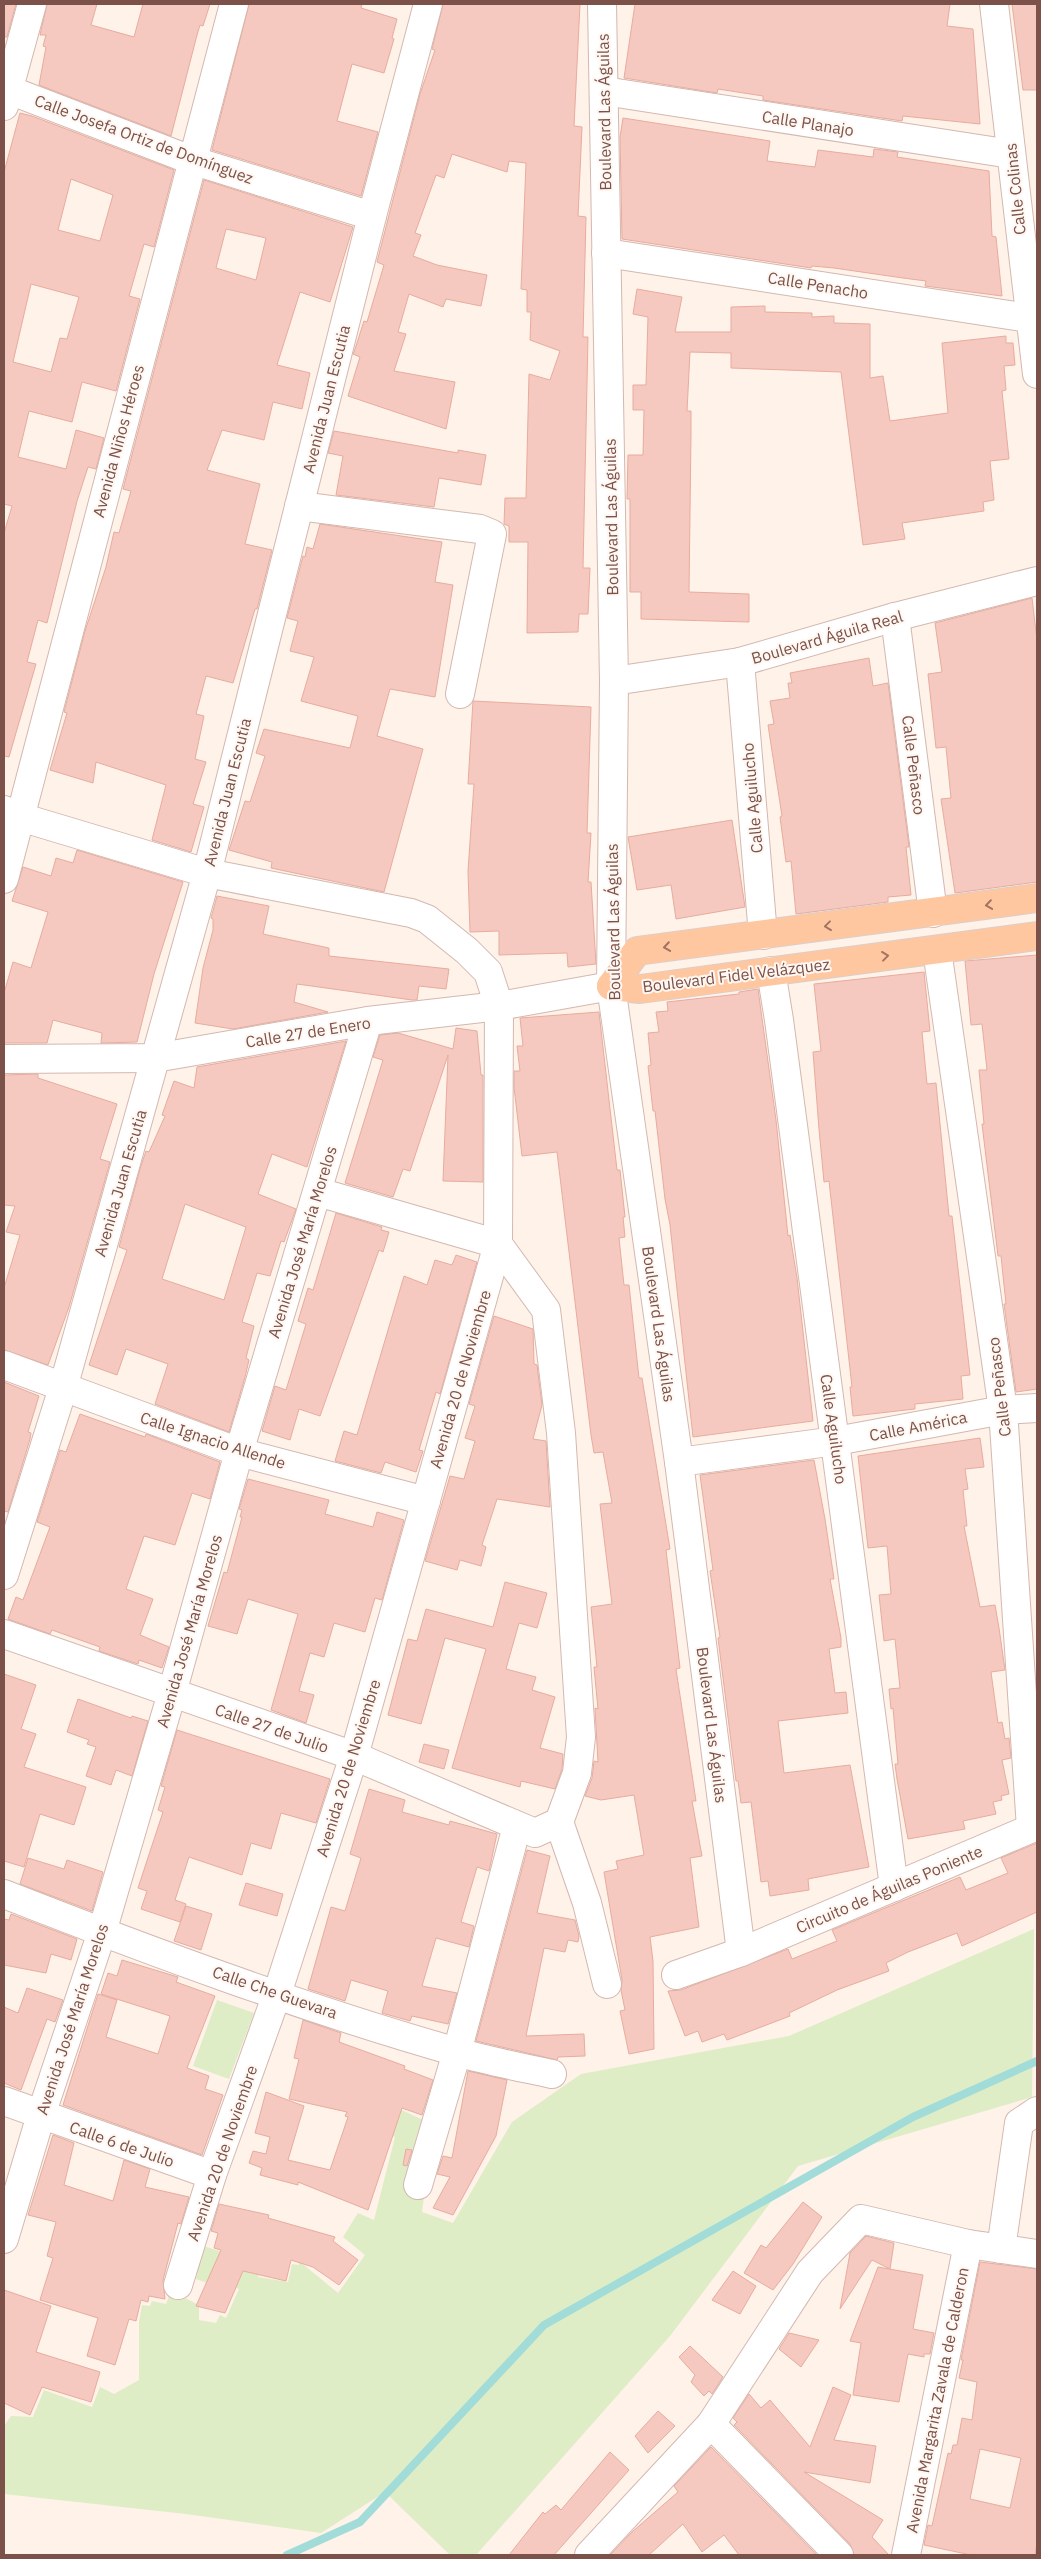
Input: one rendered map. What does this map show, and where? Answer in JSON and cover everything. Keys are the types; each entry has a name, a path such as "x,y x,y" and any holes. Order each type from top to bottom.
{"main road":[{"name":"Boulevard Fidel Velázquez","path":"611,986 637,951 1037,898"},
{"name":"Boulevard Fidel Velázquez","path":"611,986 640,988 1037,936"}],"street":[{"path":"5,94 32,4"},
{"name":"Avenida Niños Héroes","path":"4,879 12,813 234,4"},
{"name":"Avenida Juan Escutia","path":"4,1574 63,1388 207,873 372,216 428,4"},
{"name":"Boulevard Las Águilas","path":"602,4 614,681 611,986 679,1462 741,1952"},
{"name":"Calle Colinas","path":"994,4 1037,374"},
{"name":"Calle Planajo","path":"604,91 1011,154"},
{"name":"Calle Josefa Ortiz de Domínguez","path":"5,94 191,160 372,216"},
{"name":"Calle Penacho","path":"606,253 1029,318"},
{"path":"299,506 480,529 492,534 460,694"},
{"name":"Boulevard Águila Real","path":"614,681 740,662 895,617 1037,581"},
{"name":"Calle Peñasco","path":"895,617 933,913"},
{"name":"Calle Aguilucho","path":"740,662 763,935"},
{"name":"Avenida 20 de Noviembre","path":"12,813 207,873 411,913 426,919 468,951 488,972 499,1006 498,1244 354,1756 277,1994 212,2175 178,2285"},
{"name":"Calle Peñasco","path":"937,950 1003,1410 1034,1827"},
{"name":"Calle Aguilucho","path":"771,971 780,1020 894,1886"},
{"name":"Calle 27 de Enero","path":"4,1059 155,1058 368,1021 499,1006 611,986"},
{"name":"Avenida José María Morelos","path":"4,2239 41,2115 102,1932 172,1693 239,1452 368,1021"},
{"path":"318,1192 498,1244 546,1310 561,1433 581,1737 576,1773 537,1827 457,2052 418,2185"},
{"name":"Calle Ignacio Allende","path":"4,1365 239,1452 426,1502"},
{"name":"Calle América","path":"679,1462 836,1441 1003,1410 1037,1408"},
{"name":"Calle 27 de Julio","path":"4,1634 354,1756 537,1827"},
{"path":"537,1827 588,1903 607,1984"},
{"name":"Circuito de Águilas Poniente","path":"676,1975 741,1952 1034,1827"},
{"name":"Calle Che Guevara","path":"4,1894 102,1932 277,1994 457,2052 552,2074"},
{"name":"Calle 6 de Julio","path":"4,2101 212,2175"},
{"path":"1001,2249 1028,2117"},
{"path":"589,2555 711,2424 810,2272 861,2219 968,2244 1037,2254"},
{"name":"Avenida Margarita Zavala de Calderon","path":"906,2555 968,2244"},
{"path":"711,2424 839,2555"}],"green space":[{"path":"1034,1929 1032,2097 798,2166 670,2336 476,2555 450,2555 385,2492 321,2533 186,2514 4,2494 4,2426 11,2416 33,2417 44,2390 92,2407 100,2387 114,2394 139,2380 139,2322 142,2305 150,2306 152,2301 166,2304 171,2291 199,2305 199,2320 216,2323 220,2315 226,2318 239,2289 222,2281 218,2287 196,2279 204,2246 234,2256 264,2255 258,2277 288,2282 292,2264 299,2265 299,2261 338,2293 365,2255 343,2237 358,2213 374,2220 395,2137 370,2126 393,2106 421,2119 440,2100 415,2188 424,2197 422,2212 453,2223 512,2122 581,2074 789,2036"},
{"path":"217,2000 254,2013 229,2079 193,2066"}],"building":[{"path":"4,4 16,4 7,37 4,37"},
{"path":"47,4 97,4 91,25 134,37 143,4 210,4 203,26 200,25 197,35 171,136 39,85 46,47 43,46 46,35 40,35"},
{"path":"249,4 362,4 361,8 397,19 392,38 394,39 384,73 352,64 337,121 378,132 361,196 212,150"},
{"path":"443,4 580,4 574,126 582,127 578,216 586,217 583,337 588,337 583,568 590,568 588,614 579,614 578,632 527,633 528,542 509,542 509,526 504,524 505,498 526,498 529,374 550,380 560,351 530,340 531,312 527,312 527,290 521,289 526,163 509,161 507,172 452,154 444,178 436,175 415,233 421,235 413,256 437,265 487,275 481,306 446,299 443,307 409,294 398,332 406,334 394,371 455,382 446,429 348,396 360,357 353,354 364,321 367,322 384,265 377,262 420,94 435,50 432,49"},
{"path":"635,4 950,4 947,26 973,29 980,124 903,116 902,121 763,100 763,96 718,89 717,93 624,78"},
{"path":"1012,4 1037,4 1037,90 1023,90"},
{"path":"20,113 174,170 154,247 144,244 129,296 140,299 116,391 82,382 72,422 29,411 18,457 66,469 76,430 104,438 96,469 88,467 77,501 47,623 38,620 27,662 36,664 9,757 4,756 4,533 12,506 4,504 4,172","holes":["71,179 113,195 100,241 58,230","31,284 79,297 67,339 60,338 51,372 13,362"]},
{"path":"623,118 770,141 767,161 815,167 818,150 873,157 874,149 898,152 897,157 989,171 992,236 996,237 1002,296 925,286 926,281 834,268 812,266 811,268 622,239 620,137"},
{"path":"204,180 353,227 330,302 300,292 277,365 310,373 302,409 273,402 264,440 222,430 207,470 260,484 245,544 272,550 257,609 255,609 233,683 206,676 196,714 204,716 195,759 206,762 193,804 204,807 191,852 152,840 166,785 96,762 93,783 50,770 67,713 64,712 85,631 106,567 114,532 119,533 131,491 123,489","holes":["226,229 266,238 256,280 216,268"]},
{"path":"637,289 682,297 675,332 731,332 731,307 765,306 765,312 812,313 812,317 834,316 834,323 870,324 870,378 883,376 890,421 948,413 942,343 1006,336 1006,343 1013,343 1015,365 1004,366 1006,390 1002,391 1009,459 990,461 994,500 983,502 984,511 902,523 905,539 863,545 841,372 731,368 731,353 690,352 687,411 691,411 689,592 749,594 749,622 641,619 641,592 630,592 630,499 627,499 628,455 643,455 644,410 633,410 633,385 646,385 648,317 633,314"},
{"path":"334,431 458,453 458,450 486,455 481,485 439,478 434,507 336,495 343,456 328,453"},
{"path":"320,524 442,542 435,582 453,585 435,697 390,689 377,736 423,749 384,892 271,868 272,862 229,850 245,801 250,802 265,756 256,753 264,729 350,748 358,716 301,701 314,657 290,651 298,621 287,618 303,556 305,557 307,547 313,549"},
{"path":"1032,598 1037,640 1037,882 955,893 941,799 951,798 946,747 936,748 928,674 942,672 935,623"},
{"path":"869,658 873,686 888,683 909,847 906,847 911,895 888,897 888,902 796,914 791,861 786,862 780,817 782,816 768,725 774,724 770,701 790,698 788,683 792,683 790,673"},
{"path":"473,701 591,707 587,833 591,833 588,882 591,882 596,964 568,967 567,953 499,955 499,931 470,932 468,871 474,784 468,784"},
{"path":"732,820 745,907 676,919 671,885 637,890 628,837"},
{"path":"77,850 183,882 154,974 137,1042 101,1043 102,1033 53,1020 47,1043 4,1043 4,993 13,962 31,968 48,912 12,901 23,867 51,876 56,858 73,863"},
{"path":"217,896 269,906 263,934 329,948 329,956 449,969 446,989 419,986 417,1000 412,1000 297,984 294,1002 328,1012 233,1029 195,1023 203,968 213,930 213,919 211,918"},
{"path":"1037,955 1037,1389 1016,1392 1004,1304 1006,1304 1001,1256 998,1256 982,1124 984,1124 979,1070 987,1070 982,1024 971,1025 965,961"},
{"path":"924,972 930,1031 922,1032 927,1084 936,1083 949,1216 952,1216 970,1375 961,1376 963,1399 915,1404 915,1409 853,1416 850,1387 852,1387 829,1181 824,1182 819,1129 813,1052 821,1051 814,984"},
{"path":"758,989 776,1120 788,1236 790,1235 797,1278 813,1421 693,1437 670,1225 665,1199 655,1111 653,1111 648,1066 651,1065 648,1033 659,1032 656,1012 668,1011 667,1002 739,994 739,992"},
{"path":"599,1012 617,1170 620,1170 625,1217 623,1217 625,1237 619,1238 624,1285 629,1285 639,1378 642,1378 670,1549 666,1550 680,1668 676,1669 696,1801 692,1801 702,1856 690,1858 699,1927 650,1937 653,1961 654,2049 629,2054 620,2011 625,2010 621,1990 622,1980 604,1872 618,1869 616,1861 644,1855 634,1795 601,1800 585,1796 592,1778 594,1761 598,1762 595,1708 598,1709 594,1667 597,1667 591,1607 612,1604 600,1504 612,1503 603,1452 594,1453 591,1435 557,1152 522,1156 514,1087 514,1071 520,1071 517,1046 523,1046 520,1018"},
{"path":"456,1028 477,1031 481,1075 483,1075 483,1182 443,1181 448,1055 410,1171 403,1169 393,1197 345,1183 383,1060 373,1057 380,1035 398,1033 453,1049"},
{"path":"346,1041 307,1167 272,1154 258,1194 296,1209 284,1242 281,1241 270,1276 257,1273 242,1322 254,1326 246,1358 249,1360 245,1377 229,1432 155,1404 168,1364 126,1349 117,1375 89,1365 127,1250 119,1247 146,1151 149,1152 165,1116 162,1115 174,1081 194,1088 197,1067","holes":["185,1204 246,1227 224,1300 162,1279"]},
{"path":"38,1074 38,1078 117,1104 100,1159 110,1162 69,1307 48,1365 4,1350 4,1288 20,1235 6,1232 15,1206 4,1205 4,1075"},
{"path":"336,1213 382,1227 381,1230 389,1232 383,1252 379,1250 320,1416 299,1409 290,1440 262,1431 275,1386 286,1390 306,1324 298,1321 308,1288 313,1290"},
{"path":"456,1255 477,1262 440,1394 436,1392 419,1450 423,1451 416,1472 385,1462 381,1473 335,1461 344,1431 357,1435 404,1276 427,1285 435,1260 452,1265"},
{"path":"494,1316 533,1329 534,1364 537,1365 542,1405 533,1439 546,1441 550,1507 497,1499 482,1545 486,1547 481,1566 460,1560 457,1570 425,1561 450,1476 464,1479 475,1441 465,1438 475,1406 469,1404"},
{"path":"4,1382 39,1396 28,1432 31,1433 30,1439 8,1512 4,1511"},
{"path":"80,1414 145,1437 146,1434 220,1462 210,1499 192,1493 175,1545 144,1536 126,1589 153,1599 140,1635 169,1647 162,1668 139,1660 138,1664 99,1651 100,1647 52,1630 50,1634 8,1619 16,1597 23,1600 50,1527 37,1522 60,1450 66,1452"},
{"path":"980,1438 984,1467 965,1469 968,1489 963,1490 967,1526 964,1526 980,1607 995,1605 999,1628 1005,1670 991,1672 998,1723 1002,1722 1005,1739 1009,1738 1011,1758 1002,1760 1009,1794 1001,1796 1002,1800 993,1802 996,1814 963,1821 965,1829 908,1839 895,1764 898,1764 893,1708 891,1709 889,1689 900,1688 895,1639 884,1641 879,1595 891,1594 887,1546 868,1548 858,1456"},
{"path":"814,1460 834,1579 830,1579 841,1638 841,1647 829,1649 835,1693 846,1692 848,1713 778,1721 784,1773 850,1765 869,1867 808,1879 809,1890 770,1896 768,1881 761,1882 751,1802 741,1803 738,1781 736,1781 718,1638 720,1637 710,1571 713,1570 700,1475"},
{"path":"248,1479 329,1500 325,1514 373,1527 377,1512 404,1520 382,1600 375,1598 365,1632 334,1623 324,1657 310,1653 299,1691 314,1695 306,1723 271,1710 298,1614 248,1599 237,1634 208,1626 224,1572 227,1573 242,1517 240,1517 242,1510 239,1509"},
{"path":"505,1582 547,1593 537,1628 519,1623 506,1669 536,1677 532,1690 555,1697 540,1748 563,1754 562,1769 555,1789 521,1781 520,1787 452,1768 486,1649 445,1638 421,1724 388,1715 408,1639 417,1641 426,1609 493,1627"},
{"path":"4,1674 36,1685 21,1729 36,1734 24,1767 86,1787 74,1825 40,1814 24,1867 4,1861"},
{"path":"78,1699 131,1718 132,1716 148,1721 132,1776 116,1770 111,1785 86,1776 96,1747 87,1744 89,1740 67,1732"},
{"path":"177,1730 330,1779 316,1823 281,1813 271,1849 251,1843 242,1875 189,1857 175,1900 186,1904 180,1922 141,1909 147,1891 138,1888 163,1812 158,1810 165,1787 161,1786"},
{"path":"424,1744 449,1750 444,1769 419,1762"},
{"path":"369,1789 405,1800 402,1812 449,1825 450,1821 497,1834 489,1871 477,1867 461,1922 474,1926 469,1947 436,1938 422,1986 457,1993 448,2024 412,2016 410,2021 382,2013 388,1991 351,1980 345,2001 308,1989 331,1907 345,1911 361,1858 350,1854"},
{"path":"1037,1843 1037,1912 962,1946 957,1933 908,1952 886,1963 889,1971 837,1990 789,2013 790,2016 727,2040 724,2034 702,2042 698,2031 685,2036 668,1991 681,1990 788,1949 792,1959 837,1941 832,1930 960,1877 966,1890 1008,1873 1001,1858"},
{"path":"527,1850 550,1856 537,1913 575,1920 579,1936 578,1942 568,1940 565,1952 544,1948 526,2036 584,2034 585,2056 558,2057 557,2060 476,2041"},
{"path":"28,1858 64,1869 67,1860 103,1872 92,1911 20,1884"},
{"path":"246,1883 283,1894 277,1916 239,1905"},
{"path":"186,1906 212,1914 201,1950 174,1941"},
{"path":"11,1914 77,1939 71,1960 51,1954 46,1973 4,1965 4,1919 9,1920"},
{"path":"122,1960 178,1977 176,1982 215,1996 187,2068 209,2076 205,2089 223,2095 202,2155 63,2105 98,1994 117,2000 106,2037 158,2054 170,2016 101,1994 108,1973 117,1976"},
{"path":"27,1988 63,2000 55,2022 47,2019 21,2090 4,2083 4,2007 18,2013"},
{"path":"303,2020 341,2033 339,2042 405,2066 404,2069 433,2080 422,2115 402,2108 368,2210 298,2182 298,2185 260,2175 262,2168 249,2163 253,2151 266,2154 270,2137 255,2133 266,2092 304,2106 288,2160 330,2170 348,2117 345,2116 347,2112 289,2099 299,2059 294,2058"},
{"path":"468,2071 507,2080 496,2136 453,2215 433,2208 450,2177 437,2174 443,2156 452,2158"},
{"path":"53,2135 74,2143 64,2185 113,2201 124,2160 150,2169 145,2187 189,2197 181,2224 178,2223 163,2280 165,2299 149,2296 148,2302 141,2300 136,2321 129,2319 115,2365 87,2356 98,2318 40,2300 53,2258 47,2256 56,2222 28,2215"},
{"path":"406,2149 412,2150 407,2166 403,2165"},
{"path":"803,2202 822,2217 793,2264 773,2290 744,2273 761,2245 766,2248"},
{"path":"219,2204 269,2215 268,2218 335,2237 333,2241 358,2260 339,2285 313,2267 291,2260 286,2281 243,2271 225,2313 196,2306 221,2250 214,2248 218,2233 211,2231"},
{"path":"866,2236 894,2243 890,2269 872,2260 840,2309 850,2253"},
{"path":"980,2262 1037,2269 1037,2543 1035,2555 971,2555 924,2545 928,2525 932,2526 948,2453 951,2454 953,2445 957,2445 962,2418 972,2420 977,2382 959,2378 963,2360 961,2360","holes":["980,2449 1021,2458 1010,2508 970,2499"]},
{"path":"878,2267 923,2275 913,2329 934,2333 930,2354 924,2354 924,2357 908,2354 899,2402 853,2395 861,2343 850,2341"},
{"path":"733,2271 756,2286 740,2314 712,2300"},
{"path":"4,2290 51,2306 36,2352 100,2372 91,2402 42,2387 30,2415 4,2403"},
{"path":"789,2333 819,2340 801,2367 779,2349"},
{"path":"690,2346 723,2377 712,2394 709,2391 704,2396 691,2382 695,2375 679,2357"},
{"path":"833,2387 851,2395 834,2440 876,2446 870,2483 804,2472 883,2520 872,2537 889,2555 854,2555 850,2544 734,2425 737,2422 733,2418 749,2394 761,2408 770,2400 810,2447"},
{"path":"658,2411 675,2426 648,2453 635,2436"},
{"path":"711,2447 817,2555 739,2555 724,2535 702,2552 683,2524 649,2555 610,2555 632,2532 678,2492 674,2486"},
{"path":"610,2452 629,2470 554,2555 509,2555 543,2512 545,2514 556,2505 561,2510"}],"waterway":[{"path":"287,2555 360,2522 544,2325 913,2117 1037,2061"}]}
